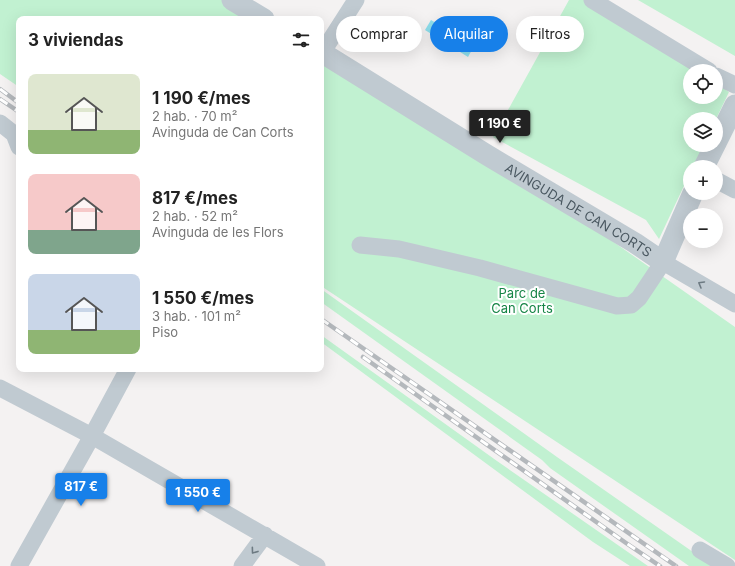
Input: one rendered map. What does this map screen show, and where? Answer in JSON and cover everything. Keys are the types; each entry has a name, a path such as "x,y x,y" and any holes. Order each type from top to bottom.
{"street":[{"path":"232,0 259,16"},
{"path":"324,50 356,0"},
{"path":"592,0 697,64"},
{"name":"AVINGUDA DE CAN CORTS","path":"324,54 487,155 635,243 663,262 735,304"},
{"path":"723,79 735,85"},
{"path":"723,130 735,105"},
{"path":"0,123 14,134 16,139"},
{"path":"723,184 735,190"},
{"path":"360,245 399,249 480,268 617,306 631,306 639,298 663,262 690,200"},
{"path":"19,566 126,372"},
{"path":"0,388 92,436 317,566"},
{"path":"32,566 90,461 92,436"},
{"path":"242,566 265,535"},
{"path":"700,550 727,566"}],"green space":[{"path":"0,0 240,0 264,16 16,16 16,85 0,74"},
{"path":"569,0 591,0 687,64 683,64 683,104 723,104 723,88 729,92 719,112 683,112 683,152 700,152 696,160 683,160 683,188 659,239 646,220 493,137 540,52 584,52 584,16 560,16"},
{"path":"638,0 735,0 735,56"},
{"name":"Parc de Can Corts","path":"324,54 585,222 735,327 735,560 324,288"},
{"path":"324,291 713,566 689,566 550,468 542,460 324,304"},
{"path":"324,337 497,461 648,566 630,566 593,542 324,344"}],"water":[{"path":"430,22 430,33 425,30"},
{"path":"460,52 471,52 468,57"}],"railway":[{"path":"0,89 16,101"},
{"path":"0,99 16,110"},
{"path":"324,321 676,566"},
{"path":"363,357 660,566"}]}
